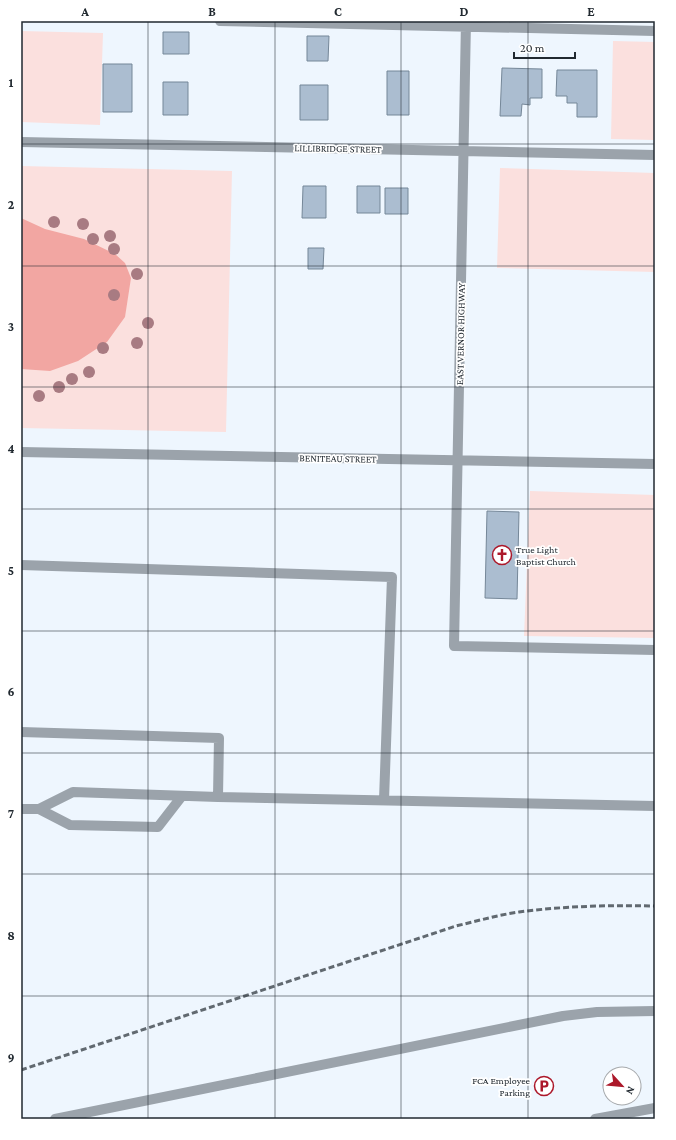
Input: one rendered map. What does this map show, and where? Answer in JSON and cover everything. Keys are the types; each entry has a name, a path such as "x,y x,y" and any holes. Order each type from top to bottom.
{"street":[{"path":"220,21 466,23 655,31"},
{"name":"EAST VERNOR HIGHWAY","path":"466,23 454,646 655,650"},
{"name":"LILLIBRIDGE STREET","path":"21,142 655,155"},
{"name":"BENITEAU STREET","path":"21,452 655,464"},
{"path":"21,565 392,577 384,800"},
{"path":"21,732 219,738 218,797"},
{"path":"21,809 39,809 72,792 218,797 655,806"},
{"path":"39,809 70,825 158,827 182,796"},
{"path":"55,1119 564,1016 597,1012 655,1011"},
{"path":"595,1119 655,1108"}],"shaded area":[{"path":"21,31 103,33 100,125 21,122"},
{"path":"613,41 655,42 655,140 611,139"},
{"path":"21,166 232,171 226,432 21,428"},
{"path":"500,168 655,173 655,272 497,268"},
{"path":"21,218 45,229 84,239 115,254 125,263 131,278 125,317 107,342 78,361 50,371 21,369"},
{"path":"530,491 655,495 655,638 524,636"}],"building":[{"path":"163,32 189,32 189,54 163,54"},
{"path":"307,36 329,36 328,61 307,61"},
{"path":"103,64 132,64 132,112 103,112"},
{"path":"502,68 542,69 542,98 530,98 530,105 522,104 521,116 500,116"},
{"path":"557,70 597,70 597,117 577,117 577,103 567,103 567,96 556,96"},
{"path":"387,71 409,71 409,115 387,115"},
{"path":"163,82 188,82 188,115 163,115"},
{"path":"300,85 328,85 328,120 300,120"},
{"path":"303,186 326,186 326,218 302,218"},
{"path":"357,186 380,186 380,213 357,213"},
{"path":"385,188 408,188 408,214 385,214"},
{"path":"308,248 324,248 323,269 308,269"},
{"name":"True Light Baptist Church","path":"487,511 519,512 517,599 485,598"}],"railway":[{"path":"21,1070 456,926 519,912 553,908 587,906 655,906"}],"place":[{"name":"True Light Baptist Church","path":"502,555"},
{"name":"FCA Employee Parking","path":"544,1086"}]}
